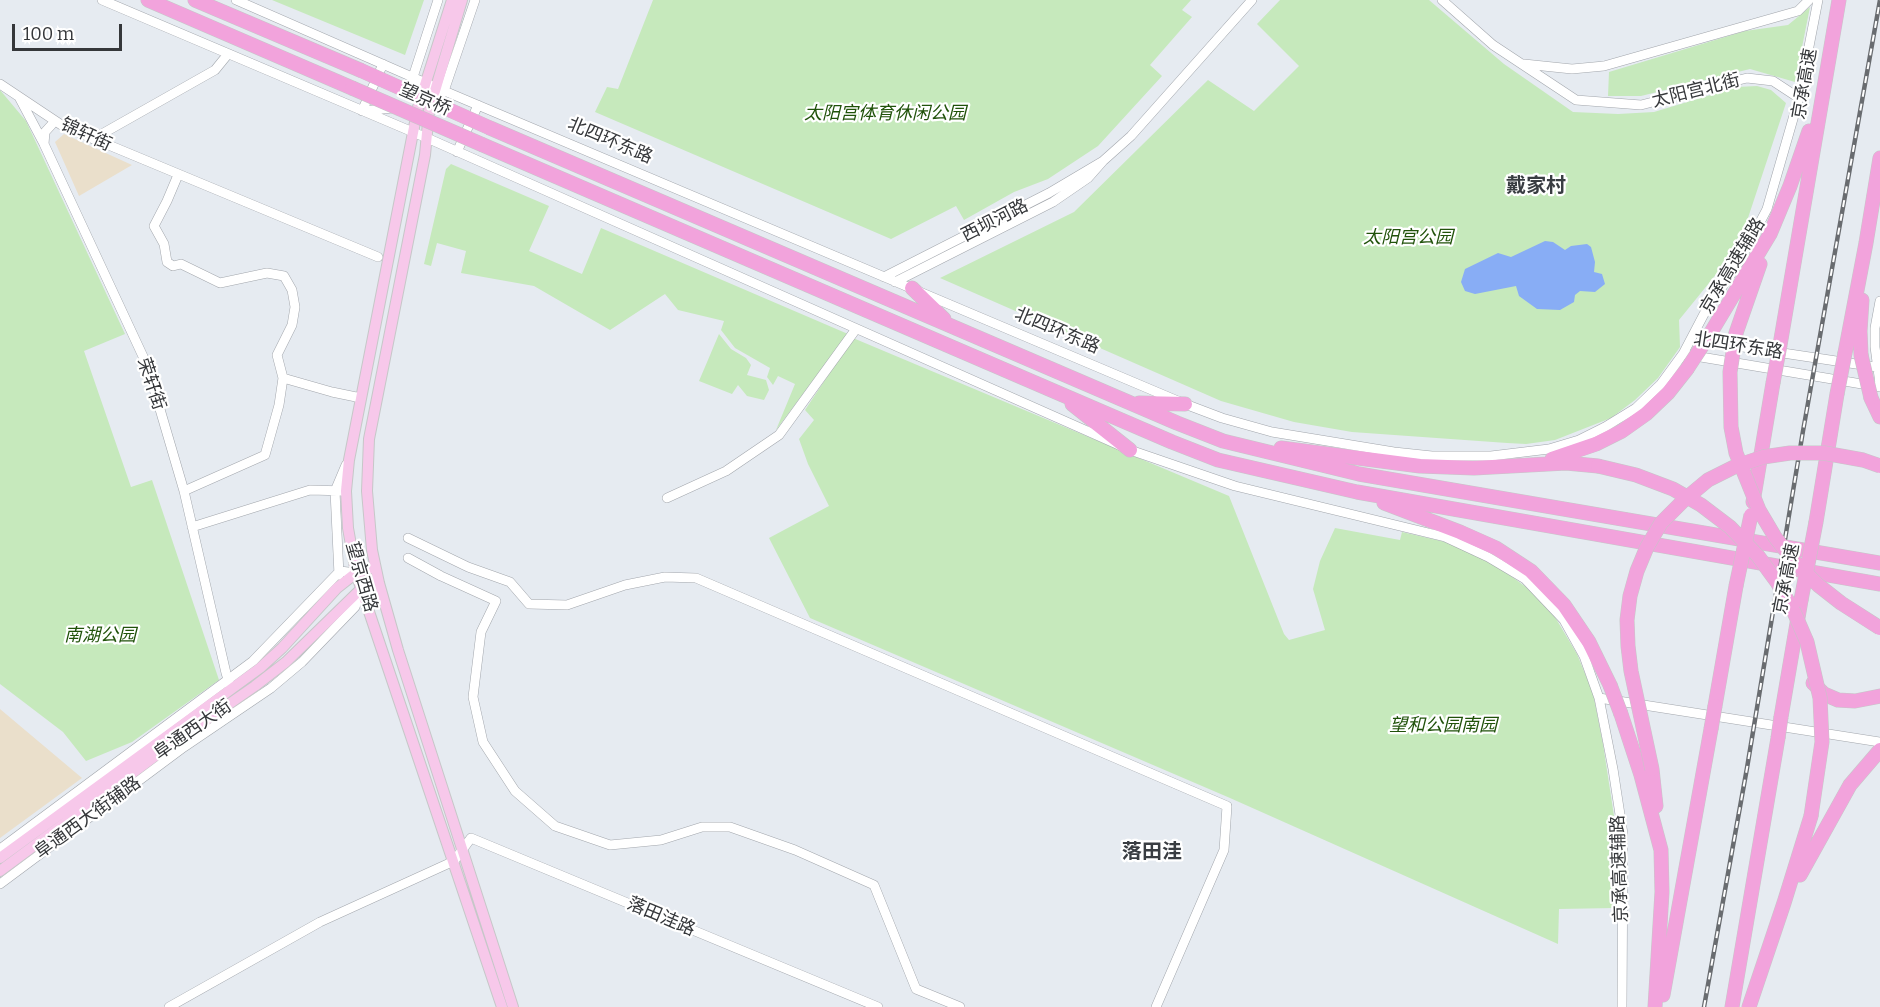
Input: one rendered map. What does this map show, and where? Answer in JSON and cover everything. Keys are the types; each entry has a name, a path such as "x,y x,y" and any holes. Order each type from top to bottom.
{"highway":[{"name":"望京桥","path":"148,0 1058,393"},
{"name":"望京桥","path":"195,0 490,128"},
{"name":"京承高速","path":"1661,1007 1736,586 1751,515 1839,0"},
{"path":"1821,95 1736,333 1730,372 1731,427 1736,453 1759,510 1775,537 1793,560 1818,585 1880,628"},
{"name":"北四环东路","path":"490,128 1223,441 1359,474 1880,563"},
{"name":"京承高速","path":"1732,1007 1800,604 1880,158"},
{"path":"1527,464 1563,456 1596,444 1622,431 1646,414 1668,393 1687,369 1770,234"},
{"path":"1866,243 1860,331 1861,355 1877,390 1880,417"},
{"path":"912,288 952,327"},
{"path":"1058,393 1130,450"},
{"path":"1058,393 1218,460 1357,492 1880,584"},
{"path":"1131,403 1185,404"},
{"path":"1223,441 1420,466 1474,468 1566,463 1598,466 1646,478 1673,489 1701,505 1730,527 1758,556 1778,582 1807,642 1820,698 1822,742 1811,816 1749,1007"},
{"path":"1655,1007 1662,892 1661,850 1652,769 1631,671 1628,646 1627,620 1630,596 1637,571 1661,523 1708,480 1736,466 1763,457 1790,453 1824,453 1863,460 1880,466"},
{"path":"1357,492 1496,548 1531,571 1564,604 1589,642 1610,686 1641,775 1661,850"},
{"path":"1800,604 1802,645 1811,681 1824,694 1838,700 1855,701 1880,696"},
{"path":"1784,903 1850,785 1880,750"}],"main road":[{"path":"435,86 452,0"},
{"path":"435,86 462,0"},
{"name":"望京西路","path":"435,86 418,107 341,491 356,573 502,1007"},
{"name":"望京西路","path":"435,86 429,111 427,138 409,244 369,439 368,520 379,583 513,1007"},
{"name":"阜通西大街","path":"0,858 229,684 260,668 282,648 337,588 356,573 375,567"},
{"name":"阜通西大街","path":"0,871 173,743 255,686 286,662 362,588 379,583"}],"street":[{"path":"102,0 427,138 1130,450 1235,486 1445,537 1488,557 1525,579 1564,620 1584,656 1599,698 1880,742"},
{"name":"北四环东路","path":"236,0 478,105 1185,404 1222,418 1272,432 1432,456 1491,456 1549,449 1579,440 1605,428 1636,408 1661,384 1683,354 1877,390"},
{"path":"418,107 413,77 438,0"},
{"path":"435,86 475,0"},
{"name":"西坝河路","path":"895,282 1053,202 1088,178 1131,136 1251,0"},
{"name":"太阳宫北街","path":"1442,0 1494,45 1576,100 1641,105 1747,78 1773,81 1799,98"},
{"path":"1522,64 1572,69 1604,66 1798,11 1809,0"},
{"name":"京承高速辅路","path":"1683,354 1704,314 1739,262 1767,209 1799,98 1818,0"},
{"path":"93,139 215,70 228,54"},
{"path":"362,111 382,64"},
{"name":"锦轩街","path":"0,84 63,126 378,257"},
{"name":"荣轩街","path":"20,97 147,365 184,491 229,684"},
{"path":"362,111 418,107 429,111 478,105"},
{"path":"457,153 478,105"},
{"path":"44,144 45,132 55,121"},
{"name":"西坝河路","path":"885,277 1048,193 1103,161"},
{"path":"178,175 154,226 164,244 167,262 173,266 181,264 220,283 267,273 284,276 292,290 295,307 292,325 277,354 283,378 279,405 265,455 184,491"},
{"path":"1877,390 1875,328 1880,301"},
{"path":"667,498 726,471 778,435 856,329"},
{"path":"1692,339 1876,367"},
{"path":"283,378 361,398"},
{"path":"192,527 310,490 341,491 340,571 337,588"},
{"path":"408,538 468,567 510,582 529,604 567,605 625,585 665,577 696,578 1227,806 1224,850 1156,1007"},
{"path":"408,558 496,601 481,632 473,697 483,742 515,791 555,826 610,845 661,840 702,827 730,826 795,850 864,880 874,885 916,989 960,1007"},
{"path":"340,571 356,573"},
{"name":"阜通西大街辅路","path":"0,849 229,684 340,571"},
{"name":"阜通西大街辅路","path":"0,884 184,747 279,682 302,662 355,607 362,588"},
{"name":"京承高速辅路","path":"1599,698 1623,834 1622,1007"},
{"name":"落田洼路","path":"462,850 471,838 878,1007"},
{"path":"169,1007 320,922 454,861 462,850"}],"shaded area":[{"path":"64,134 132,165 79,196 55,142"},
{"path":"0,709 82,778 0,838"}],"green space":[{"path":"272,0 424,0 405,55"},
{"name":"太阳宫体育休闲公园","path":"653,0 1191,0 1182,10 1192,17 1150,65 1162,76 1098,146 1048,179 1014,192 964,220 956,206 891,239 595,112 607,87 618,89"},
{"name":"太阳宫公园","path":"1280,0 1429,0 1504,64 1573,112 1618,114 1654,112 1737,87 1757,86 1771,90 1786,103 1747,221 1722,267 1679,320 1680,347 1658,378 1635,400 1611,418 1555,440 1526,444 1352,432 1294,422 1221,401 940,278 1074,212 1208,80 1254,111 1299,66 1257,24"},
{"path":"1810,7 1795,82 1750,69 1641,96 1608,96 1609,72 1745,31 1788,25"},
{"name":"南湖公园","path":"0,90 26,121 125,334 84,351 131,487 152,480 219,680 132,742 86,761 63,732 0,684"},
{"path":"451,164 549,206 529,251 582,274 601,228 848,334 776,430 795,384 778,376 773,385 767,377 770,368 735,348 721,330 724,321 678,310 665,294 610,330 534,286 461,273 466,251 437,243 431,266 424,264 446,169"},
{"path":"719,334 731,349 746,358 751,365 747,375 766,380 769,390 764,400 747,396 738,385 732,394 699,381"},
{"name":"望和公园南园","path":"853,338 1229,496 1284,634 1289,640 1325,630 1313,589 1320,561 1335,528 1400,540 1402,532 1454,544 1489,560 1526,587 1555,617 1577,654 1593,693 1616,829 1618,851 1614,908 1559,909 1558,944 1230,798 810,618 769,538 829,506 808,464 799,439 814,420 805,410"}],"water":[{"path":"1545,241 1553,242 1565,250 1571,246 1587,244 1591,247 1595,262 1594,272 1602,274 1605,284 1595,292 1580,291 1575,295 1574,302 1560,310 1537,309 1519,296 1516,286 1475,294 1465,291 1461,282 1465,269 1498,253 1511,257"}],"railway":[{"path":"1704,1007 1880,0"}],"district":[{"name":"戴家村","path":"1536,186"},
{"name":"落田洼","path":"1152,852"}]}
